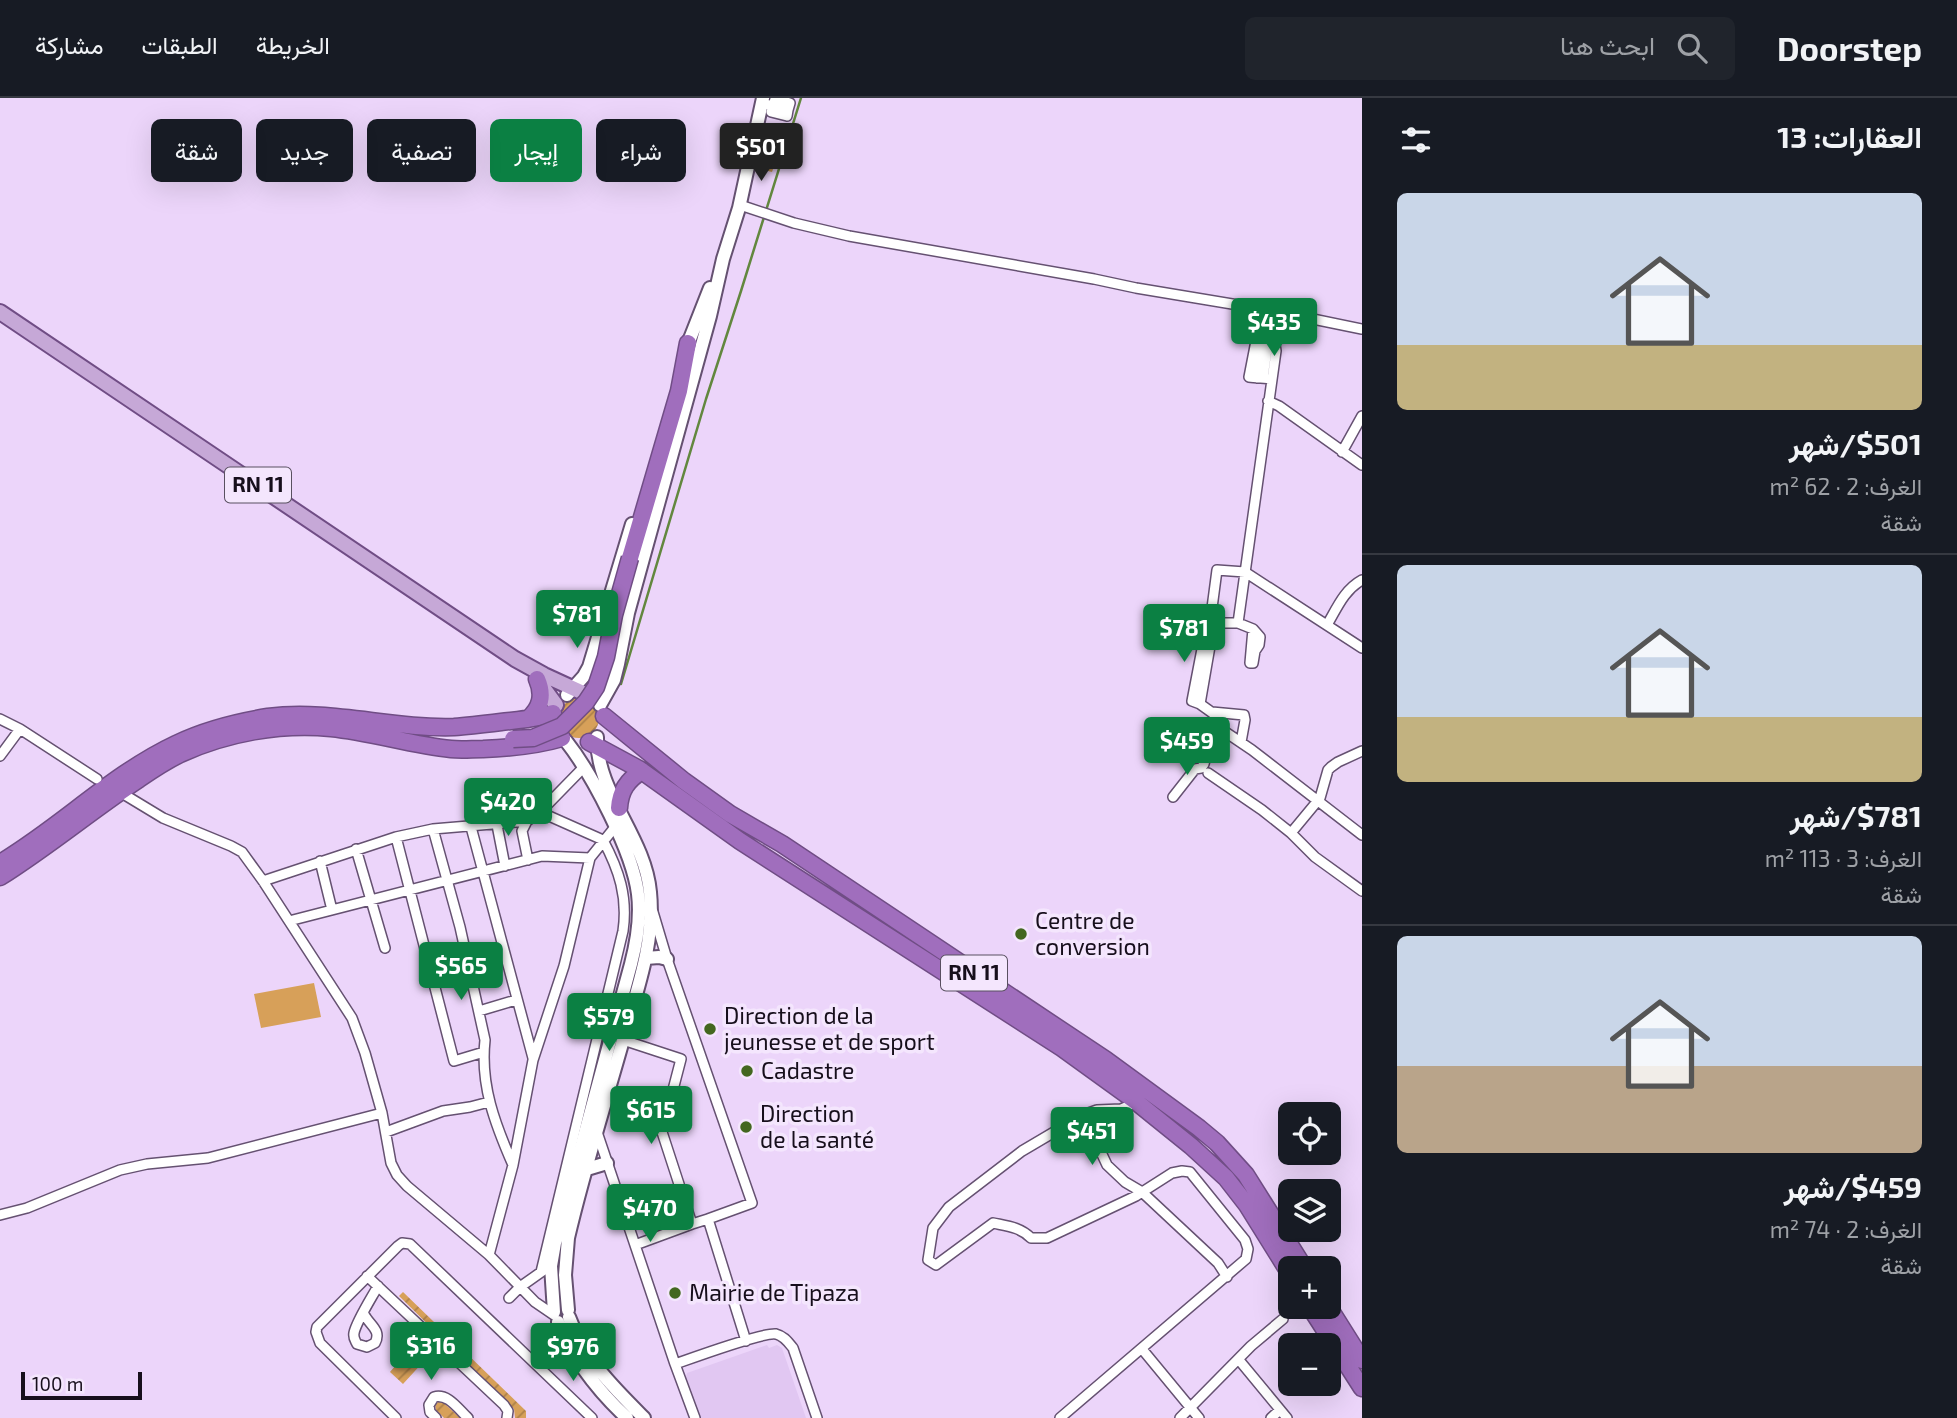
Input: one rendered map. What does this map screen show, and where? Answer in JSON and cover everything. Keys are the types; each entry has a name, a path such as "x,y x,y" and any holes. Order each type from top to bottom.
{"highway":[{"path":"0,877 157,767 205,744 269,729 295,727 414,731 444,737 513,739 533,738 562,726 586,702 596,687 606,657 614,615 681,382 688,343"},
{"path":"657,468 687,396"},
{"path":"528,719 537,710 541,698 537,679"},
{"path":"387,730 453,727 528,719 566,699"},
{"name":"RN 11","path":"602,710 673,773 730,814 782,844 1107,1060 1199,1128 1245,1175 1297,1256"},
{"path":"0,863 135,768 174,745 196,735 245,722 292,715 317,715 387,730 453,750 519,747 564,739"},
{"name":"RN 11","path":"594,741 642,771 740,841 1062,1048 1137,1102 1226,1178 1247,1205 1279,1256"},
{"path":"619,808 625,786 642,771"},
{"path":"1318,1319 1362,1388"},
{"path":"1336,1319 1362,1360"}],"main road":[{"path":"560,1315 565,1288 565,1259 573,1219 646,958 652,907 643,860 601,767 594,741 604,725 602,710 614,680 625,626 766,102"},
{"path":"621,1416 572,1353 546,1269 631,964 639,925 638,893 629,859 615,827 584,766 553,724 566,699 589,667 688,343 723,259"},
{"name":"RN 11","path":"0,312 515,659 566,699 594,698 602,710"},
{"name":"RN 11","path":"515,659 537,679"},
{"path":"537,679 566,699"},
{"name":"RN 11","path":"564,739 578,744 594,741"},
{"path":"646,958 667,959"},
{"path":"587,1169 607,1163"},
{"path":"560,1315 575,1333 591,1360 645,1418"}],"street":[{"path":"766,102 775,99 790,103 789,110"},
{"path":"740,205 794,223 849,236 1362,329"},
{"path":"1238,306 1272,347 1275,359"},
{"path":"1257,309 1273,331 1276,351 1275,359 1264,378"},
{"path":"1238,623 1269,401 1264,378 1262,338"},
{"path":"1269,401 1362,465"},
{"path":"1342,452 1362,416"},
{"path":"1212,623 1217,570 1245,572 1362,648"},
{"path":"1328,625 1351,587 1362,580"},
{"path":"1206,767 1216,718 1212,712 1192,701 1207,623 1238,623 1253,629"},
{"path":"1212,712 1245,716 1241,742"},
{"path":"0,719 97,779"},
{"path":"1215,724 1362,835"},
{"path":"0,755 20,729"},
{"path":"1291,833 1320,798 1328,770 1338,762 1362,751"},
{"path":"263,881 396,837 433,829 527,821 540,812 584,766"},
{"path":"1173,797 1195,769 1206,767 1291,833 1315,857 1362,891"},
{"path":"125,795 163,818 242,852 352,1018 365,1052 382,1113 391,1163 397,1175 489,1255 535,1302 560,1315"},
{"path":"509,1298 546,1269 625,919 620,880 603,840 540,812"},
{"path":"527,821 522,831 528,860"},
{"path":"497,825 505,866"},
{"path":"471,827 533,1059"},
{"path":"489,1255 513,1165 533,1059 564,966 590,858 615,827"},
{"path":"433,829 460,926 485,1040 489,1102 513,1165"},
{"path":"396,837 454,1060 484,1052"},
{"path":"356,849 385,948"},
{"path":"289,921 541,856 590,858"},
{"path":"320,861 332,910"},
{"path":"635,1245 752,1203 699,1054 652,907"},
{"path":"479,1011 516,1000"},
{"path":"623,1040 681,1059 699,1054"},
{"path":"681,1059 662,1132 692,1224"},
{"path":"386,1132 443,1111 489,1102"},
{"path":"1060,1418 1246,1259 1248,1249 1245,1240 1190,1172 1181,1171 1047,1238 1031,1238 1025,1231 993,1223 936,1265 928,1260 933,1228 949,1207 1022,1151 1083,1115 1097,1110 1121,1109 1137,1102"},
{"path":"1097,1110 1100,1150 1107,1165 1125,1182 1142,1192 1218,1263 1227,1277"},
{"path":"0,1215 27,1209 120,1170 147,1164 208,1158 382,1113"},
{"path":"597,1132 695,1418"},
{"path":"708,1219 746,1341"},
{"path":"396,1418 320,1343 316,1332 317,1327 399,1244 410,1244 592,1418"},
{"path":"367,1276 504,1405 508,1410 507,1418"},
{"path":"364,1314 378,1286"},
{"path":"1180,1418 1251,1346 1283,1319"},
{"path":"675,1364 771,1334 788,1340 817,1418"},
{"path":"1142,1349 1199,1418"},
{"path":"1239,1360 1284,1414 1271,1418"},
{"path":"436,1418 429,1410 430,1403 434,1397 441,1396 468,1418"}],"shaded area":[{"path":"760,150 778,155 772,172 756,168"},
{"path":"579,698 587,699 593,704 598,710 598,726 593,732 587,737 579,738 571,737 565,732 560,726 559,718 560,710 565,704 571,699"},
{"path":"314,983 321,1017 261,1028 254,994"},
{"path":"403,1292 526,1411 526,1418 515,1418 514,1409 399,1296"},
{"path":"423,1335 436,1348 403,1384 390,1372"},
{"path":"767,1345 769,1348 777,1345 782,1348 806,1418 699,1418 685,1381 687,1373"},
{"path":"438,1402 444,1403 460,1418 444,1418 436,1410 435,1405"}],"waterway":[{"path":"621,684 706,399 801,98"}],"place":[{"name":"Centre de conversion","path":"1021,934"},
{"name":"Direction de la jeunesse et de sport","path":"710,1029"},
{"name":"Cadastre","path":"747,1071"},
{"name":"Direction de la santé","path":"746,1127"},
{"name":"Mairie de Tipaza","path":"675,1293"}]}
